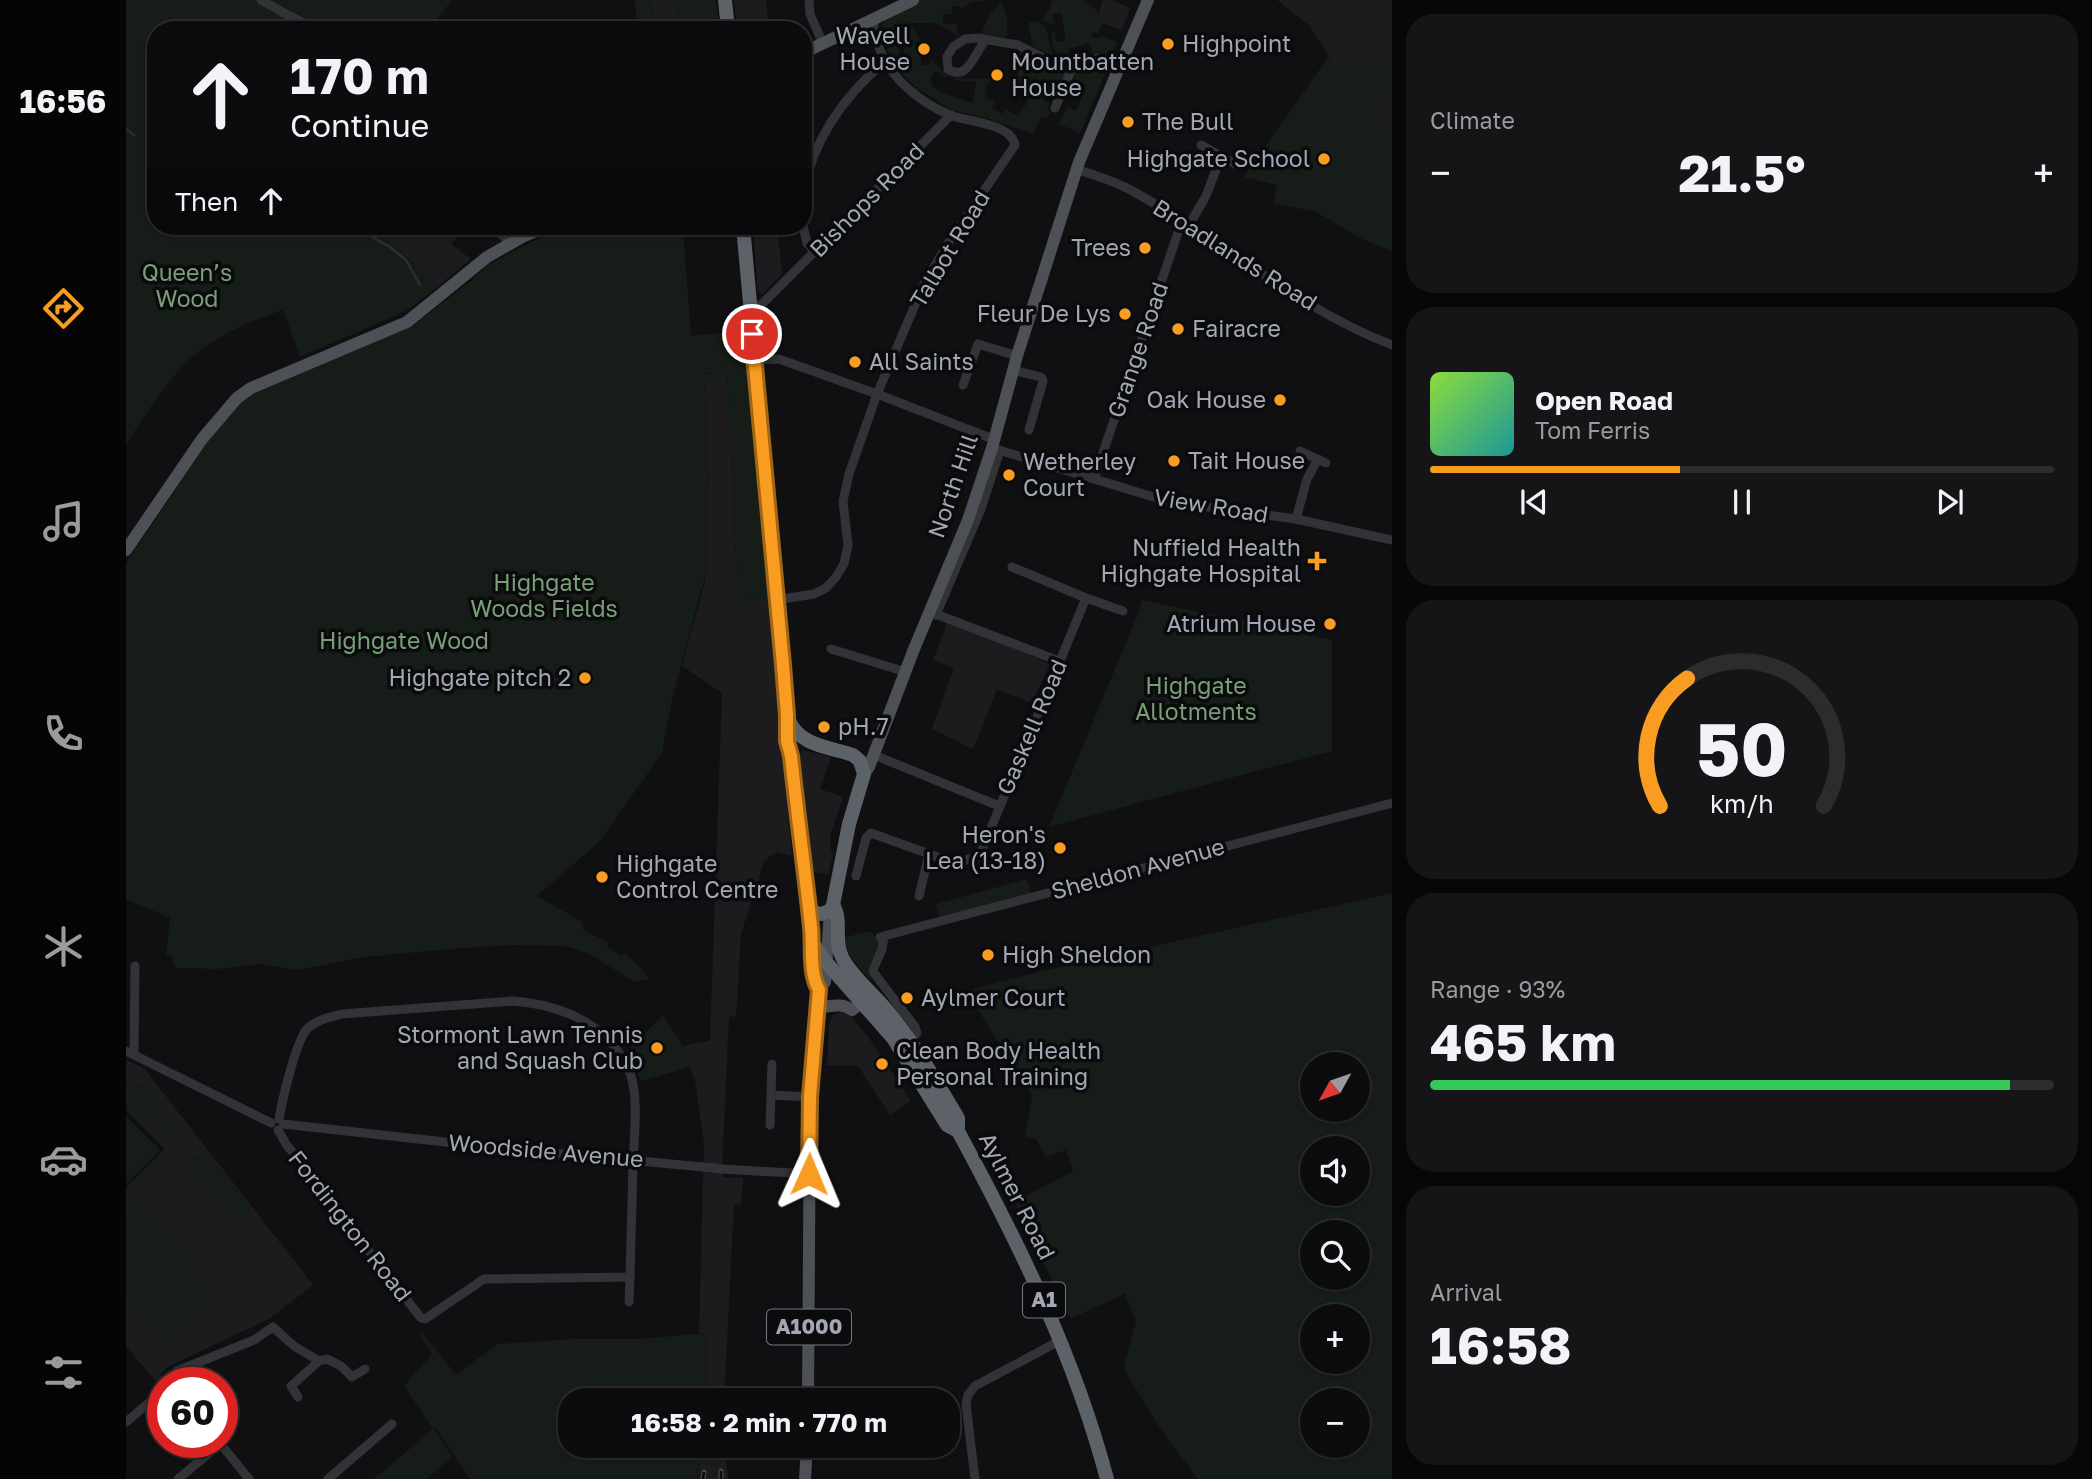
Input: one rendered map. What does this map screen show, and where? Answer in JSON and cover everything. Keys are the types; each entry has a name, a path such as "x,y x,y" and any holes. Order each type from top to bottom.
{"highway":[{"path":"725,0 727,21"},
{"name":"A1","path":"744,235 787,715 787,741 791,756 812,942 825,961"},
{"path":"787,715 796,734 809,742 864,754"},
{"path":"791,756 797,747 809,742"},
{"name":"A1","path":"832,908 851,816 864,774 860,761 864,754"},
{"path":"809,911 821,915 832,908"},
{"name":"Aylmer Road","path":"832,908 838,912 838,947 842,959 909,1040 958,1118 958,1131 1030,1268 1061,1340 1107,1479"},
{"name":"Aylmer Road","path":"825,961 893,1038 947,1125 958,1131"}],"main road":[{"path":"812,49 913,0"},
{"name":"North Hill","path":"864,754 884,730 905,672 933,613 995,446 1017,356 1076,169 1148,0"},
{"path":"126,550 202,439 237,398 251,388 407,322 487,257 509,244 516,235"},
{"name":"A1000","path":"819,990 825,982 832,908"},
{"name":"A1000","path":"808,1388 810,1097 819,990 814,981 812,942"},
{"path":"818,1007 838,1004 852,1010 861,1003"},
{"path":"805,1479 806,1458"}],"street":[{"path":"261,0 300,21"},
{"path":"809,0 810,14 823,44"},
{"path":"880,17 873,26 884,61 911,91 951,116"},
{"path":"986,40 968,69 960,73 948,69 947,57 953,47 964,39 986,40 1018,45 1052,62 1072,68 1097,58 1120,62"},
{"path":"812,160 824,132 850,94 884,61"},
{"path":"1055,108 1072,68"},
{"name":"Talbot Road","path":"776,600 814,594 836,577 844,564 848,545 843,501 849,474 877,394 924,284 947,245 1015,145 1008,134 986,124 951,116"},
{"name":"Bishops Road","path":"750,308 761,305 951,116"},
{"path":"1201,145 1237,165"},
{"name":"Grange Road","path":"1094,479 1186,223 1206,196 1222,157"},
{"name":"Broadlands Road","path":"1076,169 1135,192 1293,295 1371,337 1392,345"},
{"path":"502,235 509,244"},
{"path":"805,235 807,243 815,252"},
{"path":"963,385 978,344 1017,356"},
{"name":"View Road","path":"754,360 779,359 877,394 995,446 1170,502 1296,519 1392,540"},
{"path":"1013,370 1041,377 1043,381 1029,430"},
{"path":"1296,519 1307,479 1322,461 1300,451"},
{"path":"1012,567 1124,611"},
{"name":"Gaskell Road","path":"929,854 954,863 979,857 1086,598"},
{"path":"933,613 1059,661"},
{"path":"831,649 905,672"},
{"path":"864,754 999,806"},
{"name":"Sheldon Avenue","path":"909,1040 917,1033 915,1027 874,974 873,970 882,948 882,937 1392,803"},
{"path":"856,876 866,838 871,833 929,854 919,897"},
{"path":"130,1053 135,966"},
{"path":"278,1124 296,1052 304,1032 314,1023 342,1014 513,1001 532,1002 567,1011 593,1027 614,1046 630,1074 636,1115 629,1303"},
{"name":"Woodside Avenue","path":"130,1053 225,1102 278,1124 721,1169 809,1174"},
{"path":"770,1125 772,1064"},
{"path":"772,1095 810,1097"},
{"name":"Fordington Road","path":"278,1124 286,1144 425,1320 484,1279 630,1277"},
{"path":"187,1367 254,1340 273,1327 294,1346 319,1362"},
{"path":"975,1479 966,1404 968,1395 975,1386 1061,1340"},
{"path":"298,1397 291,1385 319,1362 327,1359 341,1366 352,1377 365,1369"},
{"path":"126,1422 147,1404"},
{"path":"328,1479 392,1424"},
{"path":"178,1479 202,1458"},
{"path":"232,1458 249,1479"}],"shaded area":[{"path":"651,0 704,0 707,21 654,21"},
{"path":"734,0 766,0 768,21 736,21"},
{"path":"1103,0 1111,0 1130,8 1122,30 1102,23 1098,34 1093,32"},
{"name":"Highgate School","path":"1277,0 1392,0 1392,251 1318,212 1274,203 1277,185 1244,177 1329,56 1309,25"},
{"path":"378,235 459,235 451,244 471,259 436,288 396,246"},
{"path":"754,235 778,235 782,274 762,294 758,291"},
{"path":"727,372 738,600 768,599 792,856 776,852 764,861 741,934 736,1017 729,1016 722,1169 723,1177 743,1178 741,1204 734,1205 725,1388 706,1388 708,1333 699,1333 704,1143 695,1081 683,1046 710,1041 722,693 682,666 705,581 709,488 704,374"},
{"path":"948,621 1050,664 1032,703 997,689 973,749 932,729 954,668 933,660"},
{"path":"803,750 831,757 820,789 843,797 830,836 833,854 828,874 812,872 799,756"},
{"path":"842,1012 852,1017 868,1037 911,1101 890,1115 858,1066 827,1065 829,1025 833,1015"},
{"path":"126,1060 144,1068 313,1285 269,1319 167,1367 147,1367 147,1371 126,1346 126,1187 165,1149 126,1110"},
{"path":"699,1458 726,1458 728,1479 698,1479"}],"green space":[{"name":"Queen’s Wood","path":"126,0 452,0 436,21 147,21 147,235 378,235 396,246 436,288 406,311 300,357 283,310 230,332 206,346 176,373 126,444"},
{"path":"635,0 651,0 654,21 636,21"},
{"path":"716,0 718,21 676,21 675,9 680,8 680,2"},
{"path":"917,0 989,0 971,2 960,10 960,6 952,6 952,14 943,14 943,24 956,24 958,36 932,23 911,23 897,36 901,55 911,70 903,41 907,31 913,27 921,41 915,41 915,49 921,50 921,65 929,65 930,59 948,75 946,78 936,71 931,77 932,86 945,94 973,103 976,82 955,78 992,79 986,85 987,98 995,102 992,108 1003,114 1006,109 1018,116 1030,91 1021,87 1014,67 1015,55 1021,51 1064,72 1056,95 1052,98 1046,95 1043,100 1049,104 1047,109 1050,111 1047,118 1042,116 1033,134 952,110 915,87 897,68 890,59 882,25 886,18"},
{"path":"1052,0 1085,0 1100,14 1092,36 1098,39 1102,36 1117,42 1112,54 1093,53 1089,43 1068,49 1070,56 1079,55 1078,59 1062,61 1052,41 1054,30 1056,42 1066,41 1061,13 1052,14 1054,25 1042,20"},
{"path":"1001,1 1007,17 1007,35 1004,37 981,34 989,15"},
{"path":"1036,21 1046,27 1051,50 1057,59 1033,46 1028,25"},
{"path":"1371,54 1392,81 1392,92 1369,109 1344,75"},
{"name":"Highgate School","path":"1329,56 1379,132 1392,122 1392,251 1364,240 1316,212 1274,203 1277,185 1244,177"},
{"path":"1103,63 1108,67 1080,133 1059,124 1067,107 1076,111 1086,85 1078,82 1073,93 1066,94 1074,74"},
{"name":"Highgate Wood","path":"550,235 684,235 691,336 744,331 768,599 738,600 727,373 704,373 709,488 708,564 671,705 662,753 600,841 537,896 583,922 583,929 608,943 607,946 621,956 625,953 650,980 633,981 588,953 564,946 463,948 364,957 297,970 261,964 218,969 176,968 172,961 173,956 166,955 170,918 126,899 128,560 225,416 254,391 414,325 470,283 477,274 516,250"},
{"name":"Highgate Allotments","path":"1142,600 1332,640 1332,751 1049,827 1139,611"},
{"path":"1027,879 1032,897 940,921 936,904"},
{"path":"1392,893 1392,1479 1198,1479 1161,1430 1127,1374 1124,1365 1136,1322 1125,1294 1070,1319 1015,1202 1073,1171 1066,1150 1046,1157 1036,1139 1025,1136 1032,1096 966,991 1038,972"},
{"path":"870,931 878,940 879,946 870,966 870,979 850,955 845,937"},
{"name":"Stormont Lawn Tennis and Squash Club","path":"663,1015 683,1046 690,1067 641,1081 627,1051"},
{"path":"126,1073 133,1085 144,1083 175,1127 167,1132 127,1110"},
{"path":"126,1116 160,1150 126,1184"},
{"path":"209,1154 249,1205 251,1220 240,1224 186,1158"},
{"path":"138,1200 219,1297 164,1343 126,1297 126,1210"},
{"path":"422,1332 456,1375 497,1344 572,1339 639,1339 708,1333 706,1388 558,1388 558,1458 699,1458 697,1479 470,1479 435,1427 452,1457 426,1479 374,1479 433,1429 404,1386 432,1354 421,1337"}],"waterway":[{"path":"126,129 134,135"},
{"path":"369,235 406,260 420,285"}],"railway":[{"path":"721,1471 721,1479"},
{"path":"703,1479 704,1472"}],"place":[{"name":"Highpoint","path":"1168,44"},
{"name":"Wavell House","path":"924,49"},
{"name":"Mountbatten House","path":"997,75"},
{"name":"The Bull","path":"1128,122"},
{"name":"Highgate School","path":"1324,159"},
{"name":"Trees","path":"1145,248"},
{"name":"Fleur De Lys","path":"1125,314"},
{"name":"Fairacre","path":"1178,329"},
{"name":"All Saints","path":"855,362"},
{"name":"Oak House","path":"1280,400"},
{"name":"Tait House","path":"1174,461"},
{"name":"Wetherley Court","path":"1009,475"},
{"name":"Nuffield Health Highgate Hospital","path":"1317,561"},
{"name":"Atrium House","path":"1330,624"},
{"name":"Highgate pitch 2","path":"585,678"},
{"name":"pH.7","path":"824,727"},
{"name":"Heron's Lea (13-18)","path":"1060,848"},
{"name":"Highgate Control Centre","path":"602,877"},
{"name":"High Sheldon","path":"988,955"},
{"name":"Aylmer Court","path":"907,998"},
{"name":"Stormont Lawn Tennis and Squash Club","path":"657,1048"},
{"name":"Clean Body Health Personal Training","path":"882,1064"}],"route":[{"path":"752,334 783,665 787,741 804,864 814,981 819,990 810,1097 809,1174"}],"park label":[{"name":"Highgate Woods Fields","path":"544,596"}]}
